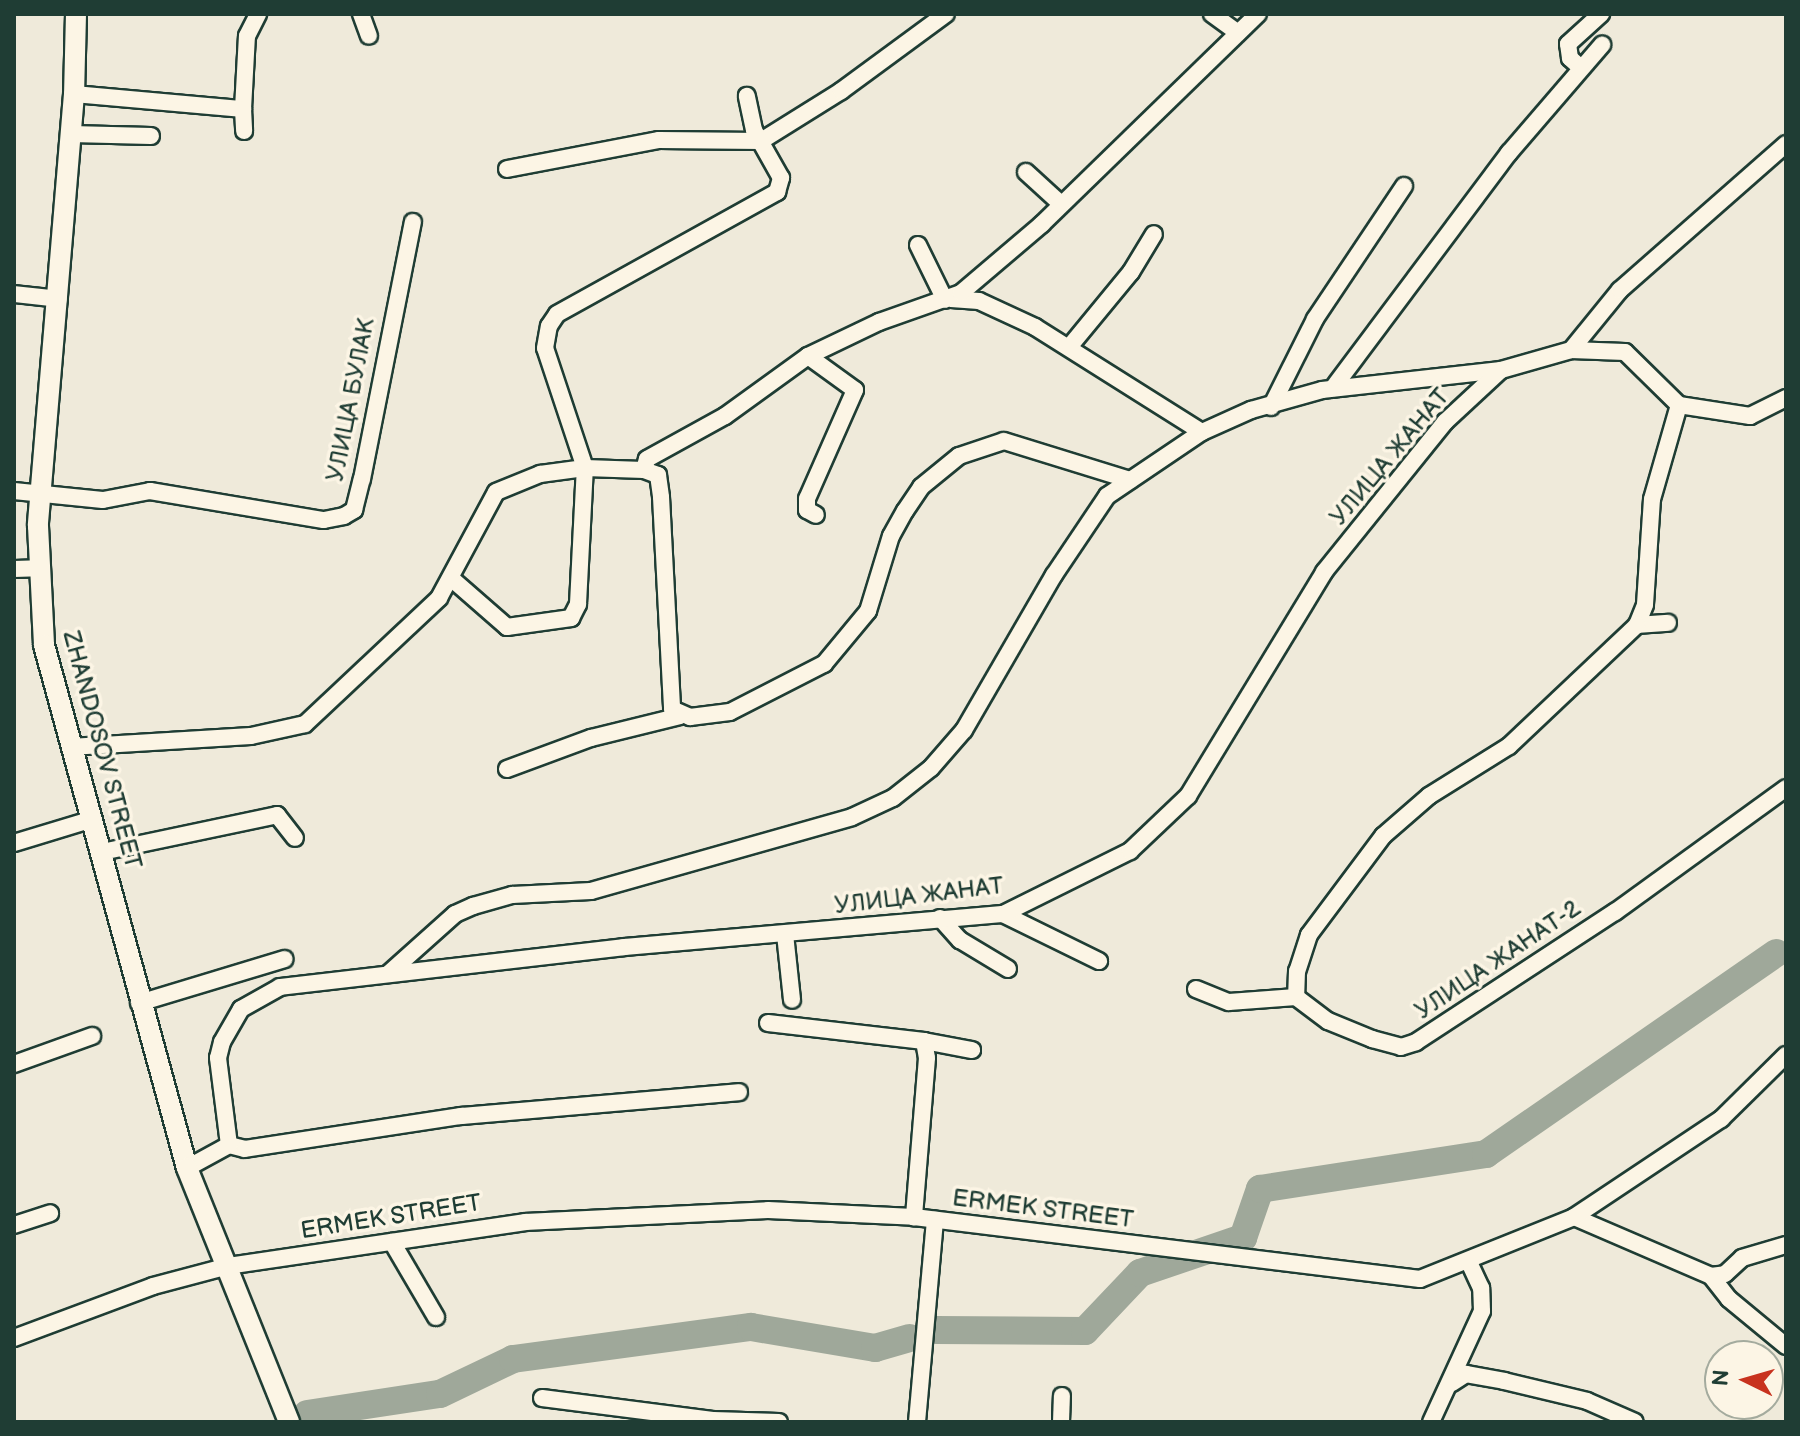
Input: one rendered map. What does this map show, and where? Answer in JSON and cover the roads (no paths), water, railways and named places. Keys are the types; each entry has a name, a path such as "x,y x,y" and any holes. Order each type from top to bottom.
{"main road":[{"name":"ZHANDOSOV STREET","path":"76,14 74,94 38,568 44,645 70,747 102,852 139,1003 187,1168 228,1266 259,1356 289,1422"}],"street":[{"path":"244,131 247,36 258,14"},
{"path":"361,14 369,36"},
{"path":"507,169 659,140 761,141 841,91 946,14"},
{"path":"1212,14 1238,33"},
{"path":"644,470 647,459 714,423 808,356 879,322 947,300 1016,248 1258,14"},
{"path":"1581,68 1570,58 1568,44 1601,14"},
{"path":"1333,388 1491,177 1602,45"},
{"path":"74,94 243,109"},
{"path":"452,579 507,627 571,618 578,604 585,468 545,348 549,326 557,314 777,192 781,178 761,141 747,96"},
{"path":"71,134 151,136"},
{"path":"1571,350 1620,290 1786,144"},
{"path":"1026,172 1061,204"},
{"path":"1271,407 1315,319 1404,186"},
{"name":"УЛИЦА БУЛАК","path":"42,490 103,500 150,491 195,496 324,520 354,510 413,222"},
{"path":"1070,346 1131,272 1154,234"},
{"path":"918,245 947,300"},
{"path":"14,294 59,299"},
{"path":"947,300 979,301 1070,346 1202,432"},
{"path":"388,974 455,914 473,906 512,895 591,891 852,817 893,798 931,768 964,730 1088,522 1107,496 1202,432 1333,388 1501,370 1571,350 1592,348 1625,352 1679,405 1750,416 1786,398"},
{"path":"808,356 855,390 807,499 807,510 816,515"},
{"name":"УЛИЦА ЖАНАТ","path":"229,1145 218,1058 241,1009 280,987 1003,914 1130,851 1188,796 1324,572 1445,422 1501,370"},
{"path":"1196,989 1229,1002 1296,997 1297,971 1309,935 1383,836 1429,796 1509,746 1637,625 1645,605 1652,499 1679,405"},
{"path":"507,769 671,715 730,712 824,664 868,611 891,536 905,511 921,487 959,456 1004,441 1130,480"},
{"path":"70,747 251,736 305,724 439,598 452,579 496,492 540,474 585,468 644,470 658,475 671,715"},
{"path":"14,491 42,490"},
{"path":"14,569 38,568"},
{"path":"474,601 482,624"},
{"path":"1637,625 1668,623"},
{"name":"УЛИЦА ЖАНАТ-2","path":"1296,997 1328,1021 1372,1039 1401,1047 1416,1042 1615,912 1786,788"},
{"path":"102,852 277,815 295,838"},
{"path":"14,843 93,819"},
{"path":"1003,914 1099,961"},
{"path":"940,918 960,940 1008,969"},
{"path":"785,934 792,1000"},
{"path":"139,1003 285,959"},
{"path":"768,1023 924,1041 972,1050"},
{"path":"14,1064 92,1036"},
{"path":"914,1217 924,1107 924,1041"},
{"name":"ERMEK STREET","path":"14,1338 153,1286 228,1266 525,1222 768,1210 914,1217 1420,1279 1469,1262 1574,1217 1721,1119 1786,1055"},
{"path":"187,1168 229,1145 245,1149 461,1116 739,1092"},
{"path":"14,1225 50,1213"},
{"path":"1574,1217 1711,1276 1729,1299 1786,1346"},
{"path":"917,1422 935,1220"},
{"path":"392,1242 436,1317"},
{"path":"1711,1276 1725,1274 1742,1258 1786,1245"},
{"path":"1431,1422 1452,1383 1482,1311 1481,1288 1469,1262"},
{"path":"1452,1383 1466,1374 1494,1379 1587,1401 1627,1420"},
{"path":"1061,1422 1062,1396"},
{"path":"542,1398 701,1419 779,1422"}],"waterway":[{"path":"936,1330 1085,1331 1140,1273 1243,1238 1260,1189 1486,1154 1776,953"},
{"path":"307,1414 440,1394 513,1359 751,1327 875,1348 910,1338"}]}
